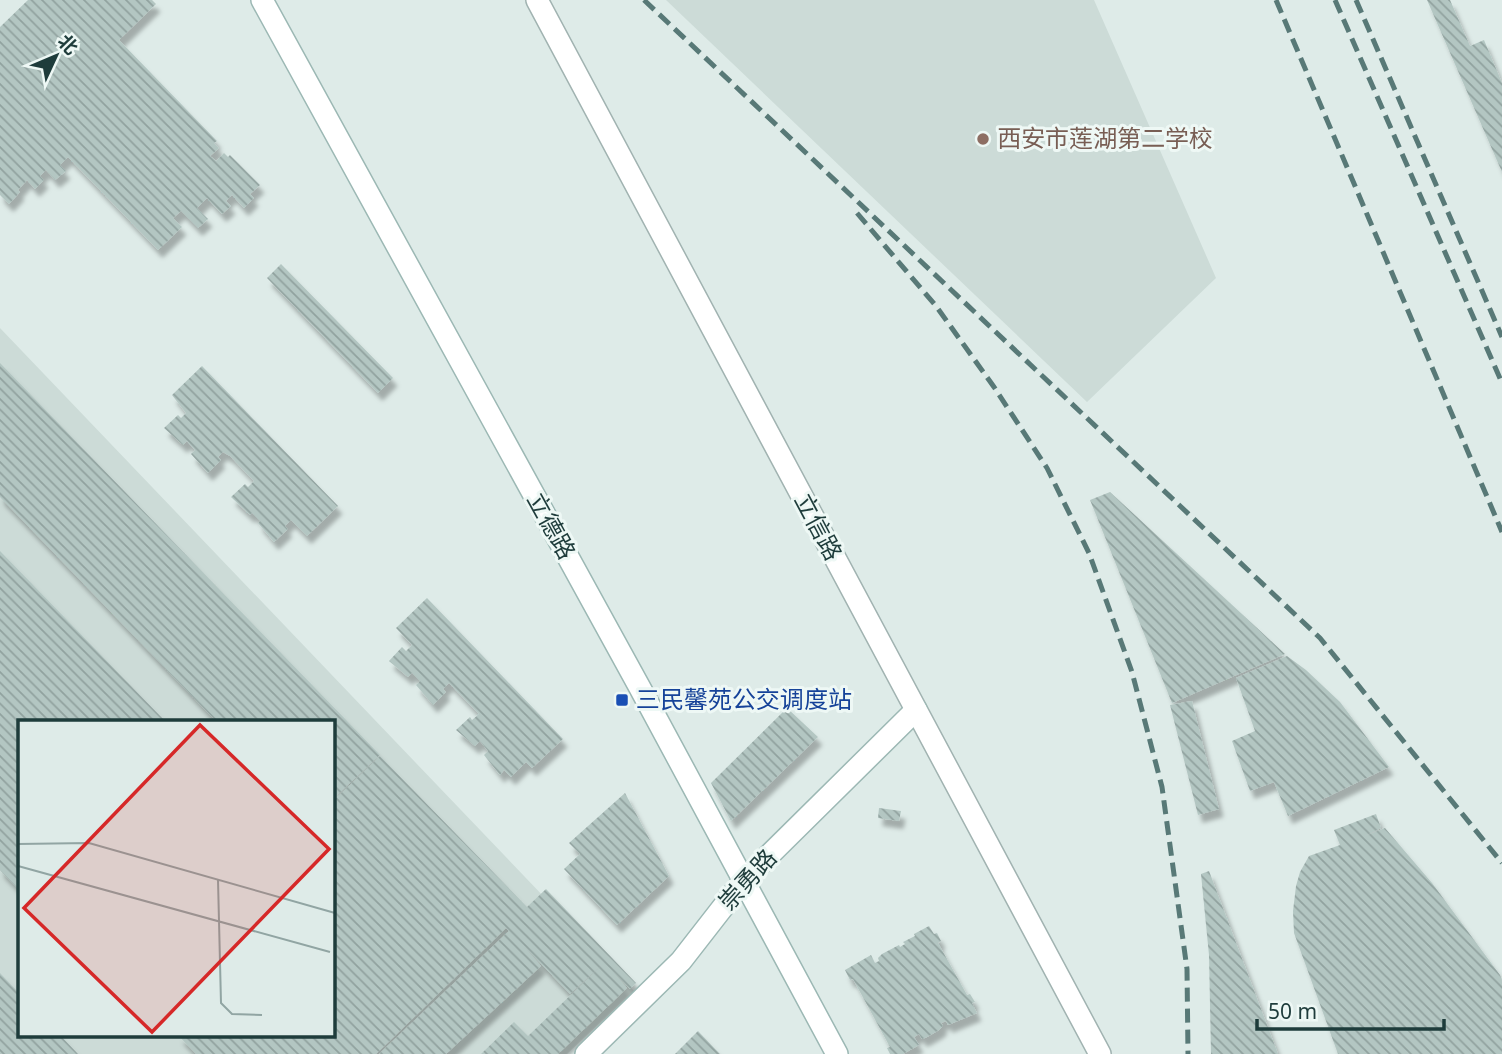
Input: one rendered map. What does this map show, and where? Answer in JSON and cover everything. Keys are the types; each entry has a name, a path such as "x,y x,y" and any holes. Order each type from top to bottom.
{"street":[{"name":"立德路","path":"262,0 837,1054"},
{"name":"立信路","path":"537,0 1100,1054"},
{"name":"崇勇路","path":"586,1054 681,961 744,880 916,710"}],"shaded area":[{"name":"西安市莲湖第二学校","path":"666,0 1094,0 1216,278 1087,402"},
{"path":"0,328 634,991 567,1054 0,1054"}],"building":[{"path":"28,0 152,0 156,4 119,40 217,141 214,143 219,148 210,156 216,161 224,153 228,157 230,155 260,185 250,194 254,198 244,208 232,195 226,201 231,206 222,214 207,198 197,208 208,219 198,228 181,211 173,218 182,227 158,250 68,157 60,165 66,171 55,180 46,170 40,176 44,180 35,189 27,180 9,204 0,195 0,27"},
{"path":"1427,0 1450,0 1470,46 1484,40 1502,83 1502,172"},
{"path":"281,264 393,378 378,393 267,278"},
{"path":"0,363 380,755 334,798 334,720 215,720 0,497"},
{"path":"202,366 338,506 307,536 291,520 285,526 288,529 274,542 258,523 260,521 231,497 245,484 248,487 254,481 230,456 223,452 218,457 221,460 208,473 191,454 195,450 187,441 183,445 164,428 178,415 181,418 186,413 172,395"},
{"path":"1110,492 1285,654 1172,703 1090,500"},
{"path":"0,551 164,720 18,720 18,889 0,870"},
{"path":"427,598 563,739 532,768 526,762 511,777 504,770 500,775 484,755 488,751 480,741 475,746 456,730 470,717 472,720 479,714 449,683 443,689 446,692 433,705 416,685 420,681 412,673 408,677 389,661 402,647 406,651 412,645 396,628"},
{"path":"1287,656 1340,702 1389,767 1288,816 1274,782 1250,791 1232,741 1255,731 1236,678"},
{"path":"1192,701 1219,809 1198,815 1170,705"},
{"path":"787,708 818,737 731,821 711,783"},
{"path":"380,756 527,907 546,889 636,983 630,989 612,970 627,988 558,1054 481,1054 514,1022 528,1036 604,963 570,994 523,945 541,966 446,1054 379,1054 509,931 506,928 376,1054 196,1054 179,1036 334,1036 334,800"},
{"path":"625,793 669,876 617,925 564,869 580,854 569,843"},
{"path":"879,808 901,811 899,821 878,818"},
{"path":"1376,814 1381,828 1365,836 1385,828 1432,883 1500,975 1502,1054 1338,1054 1294,933 1296,886 1309,856 1340,845 1334,830"},
{"path":"1209,871 1278,1054 1211,1054 1209,955 1201,874"},
{"path":"929,926 934,934 937,933 941,941 938,943 967,995 970,994 975,1002 972,1003 977,1013 948,1025 946,1021 941,1023 943,1026 939,1030 927,1037 922,1039 919,1034 914,1037 919,1045 903,1054 890,1054 887,1048 890,1047 853,979 850,980 845,970 871,955 875,963 879,961 878,958 882,954 899,945 900,947 905,944 903,942 915,936 914,934"},
{"path":"0,973 18,992 18,1036 61,1036 78,1054 0,1054"},
{"path":"698,1031 720,1054 675,1054"}],"railway":[{"path":"644,0 1320,638 1502,863"},
{"path":"1276,0 1502,532"},
{"path":"1335,0 1502,383"},
{"path":"1356,0 1502,337"},
{"path":"857,213 936,306 994,387 1047,468 1089,553 1132,672 1162,787 1187,969 1188,1054"}],"place":[{"name":"西安市莲湖第二学校","path":"983,139"},
{"name":"三民馨苑公交调度站","path":"622,700"}]}
